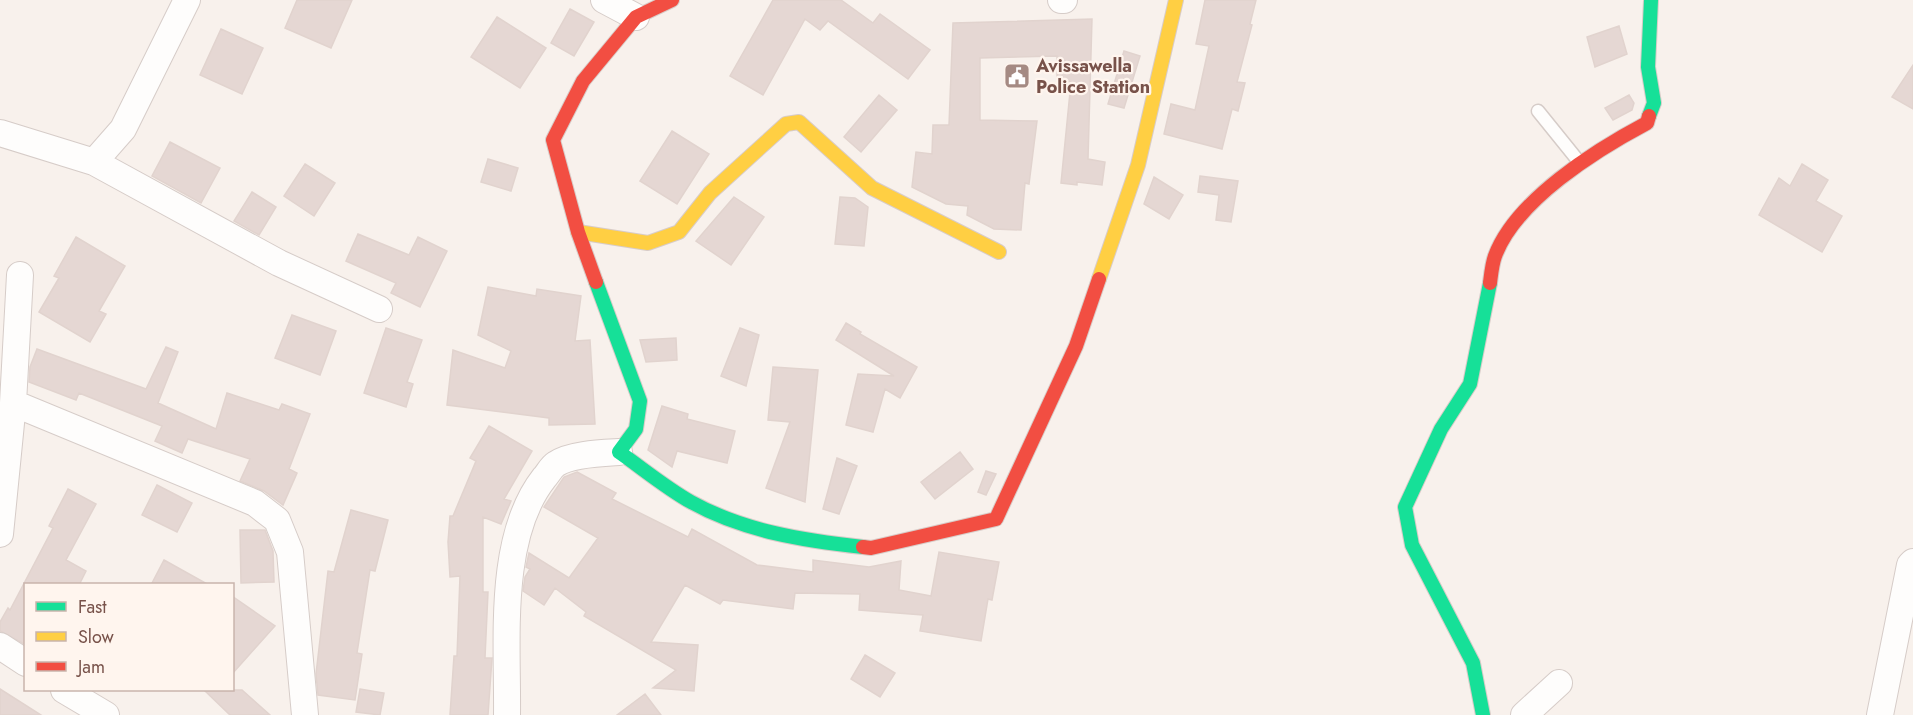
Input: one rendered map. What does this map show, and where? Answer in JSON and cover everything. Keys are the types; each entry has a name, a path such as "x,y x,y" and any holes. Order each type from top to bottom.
{"street":[{"path":"94,162 123,129 187,0"},
{"path":"604,0 636,17"},
{"path":"619,453 636,429 640,401 578,232 553,140 583,81 636,17 672,0"},
{"path":"507,715 510,576 517,532 531,495 556,463 590,454 619,453 690,502 734,522 808,541 871,548 996,519 1076,346 1138,165 1176,0"},
{"path":"1483,715 1473,663 1412,545 1405,507 1441,429 1470,384 1496,255 1510,229 1546,189 1611,142 1647,123 1654,103 1648,67 1651,0"},
{"path":"578,232 648,243 679,232 710,193 786,123 799,122 872,188 999,252"},
{"path":"0,133 94,162 279,263 379,309"},
{"path":"0,534 13,403 20,275"},
{"path":"13,403 255,503 277,520 290,552 305,715"},
{"path":"1880,715 1910,566 1913,562"},
{"path":"0,646 24,662"},
{"path":"1524,715 1559,682"},
{"path":"74,700 106,715"}],"lane":[{"path":"1538,111 1581,164"}],"building":[{"path":"297,0 352,0 331,48 285,28"},
{"path":"773,0 841,0 873,23 880,14 930,50 908,79 828,21 820,30 805,19 763,95 730,76"},
{"path":"1205,0 1256,0 1237,82 1245,83 1238,111 1232,109 1222,149 1164,134 1171,104 1195,110 1209,46 1196,44"},
{"path":"570,9 594,22 574,56 551,43"},
{"path":"497,17 546,48 520,88 471,57"},
{"path":"1092,19 1088,159 1105,162 1102,185 1061,183 1071,82 1057,81 1057,56 980,58 980,120 1037,121 1029,184 1025,183 1021,230 994,229 967,215 968,206 946,204 912,187 916,152 932,154 933,125 949,125 953,23"},
{"path":"1619,26 1627,54 1595,67 1587,37"},
{"path":"221,29 263,48 242,94 200,75"},
{"path":"1124,51 1140,56 1124,108 1108,104"},
{"path":"1913,65 1913,109 1892,97"},
{"path":"879,95 897,110 861,152 844,137"},
{"path":"1629,95 1634,103 1632,110 1613,120 1605,108"},
{"path":"672,131 709,154 677,204 640,181"},
{"path":"170,142 220,168 201,203 152,176"},
{"path":"488,159 518,168 511,191 481,182"},
{"path":"305,164 335,183 314,216 284,196"},
{"path":"1802,164 1828,180 1816,201 1842,216 1822,252 1759,215 1779,178 1790,186"},
{"path":"1200,176 1238,181 1231,222 1216,220 1219,195 1198,192"},
{"path":"1154,177 1183,195 1169,219 1144,204"},
{"path":"252,192 276,207 259,235 234,221"},
{"path":"734,197 764,217 731,265 696,241"},
{"path":"840,197 855,198 868,207 864,246 835,244"},
{"path":"358,234 409,255 418,237 447,251 420,307 391,293 396,283 346,261"},
{"path":"76,237 125,266 99,311 106,314 90,342 39,312 59,278 54,276"},
{"path":"488,287 536,296 537,289 581,296 575,341 590,340 595,424 549,425 549,418 447,405 453,350 505,368 511,351 478,335"},
{"path":"292,315 336,331 320,375 275,358"},
{"path":"846,323 861,332 860,334 917,367 900,398 885,389 873,432 846,425 858,374 894,376 836,340"},
{"path":"386,328 422,340 407,382 413,384 406,407 364,393"},
{"path":"740,328 759,335 746,386 721,376"},
{"path":"676,338 677,360 646,362 640,340"},
{"path":"166,347 178,352 158,403 216,429 227,393 279,410 282,404 310,414 289,469 297,473 283,505 264,491 240,481 250,459 188,439 182,453 155,441 162,426 79,393 76,400 29,382 30,367 37,349 146,389"},
{"path":"773,367 818,370 805,502 766,488 790,422 768,420"},
{"path":"662,406 688,414 687,419 735,431 727,463 677,451 672,467 648,450"},
{"path":"489,426 532,451 504,499 511,501 501,524 483,517 483,592 488,592 485,658 492,658 488,715 450,715 454,656 457,656 460,576 450,577 448,542 450,516 453,516 476,461 470,458"},
{"path":"960,452 973,469 935,499 921,482"},
{"path":"837,458 857,466 839,514 823,509"},
{"path":"986,471 996,474 986,495 978,492"},
{"path":"577,472 616,493 612,499 688,537 692,529 757,565 813,572 813,560 869,567 901,561 899,590 931,596 939,552 999,562 992,600 988,599 981,641 920,631 923,615 859,610 860,594 795,593 793,609 723,600 720,604 685,585 651,642 698,645 694,691 653,688 676,670 584,616 586,612 555,588 544,605 523,591 525,577 530,569 526,567 529,553 569,578 598,538 544,507 564,477"},
{"path":"157,485 192,503 177,532 142,515"},
{"path":"68,489 96,504 66,560 86,571 80,583 24,583 53,528 49,526"},
{"path":"351,510 388,520 375,571 370,570 357,653 362,654 355,700 318,695 316,674 328,571 334,572"},
{"path":"240,530 265,530 273,551 274,582 241,583"},
{"path":"164,560 205,583 152,583"},
{"path":"24,583 24,644 0,631 0,622 8,608 10,610"},
{"path":"234,597 275,626 234,672"},
{"path":"865,655 895,673 880,697 851,679"},
{"path":"0,689 41,715 0,715"},
{"path":"360,689 384,693 380,715 356,712"},
{"path":"242,690 270,715 230,715 205,691"},
{"path":"645,694 661,715 617,715"}],"traffic: fast":[{"path":"1649,116 1654,103 1648,67 1651,0"},
{"path":"596,282 640,401 636,429 619,452 663,484 711,512 775,533 819,542 863,547"},
{"path":"1483,715 1473,663 1412,545 1405,507 1441,429 1470,384 1490,283"}],"traffic: slow":[{"path":"1099,279 1138,165 1176,0"},
{"path":"578,232 648,243 679,232 710,193 786,124 799,122 872,188 999,252"}],"traffic: jam":[{"path":"596,282 578,232 553,140 583,81 636,17 672,0"},
{"path":"1490,283 1495,256 1505,235 1520,215 1539,196 1582,162 1647,123 1649,116"},
{"path":"863,547 871,548 996,519 1076,346 1099,279"}],"place":[{"name":"Avissawella Police Station","path":"1017,76"}]}
